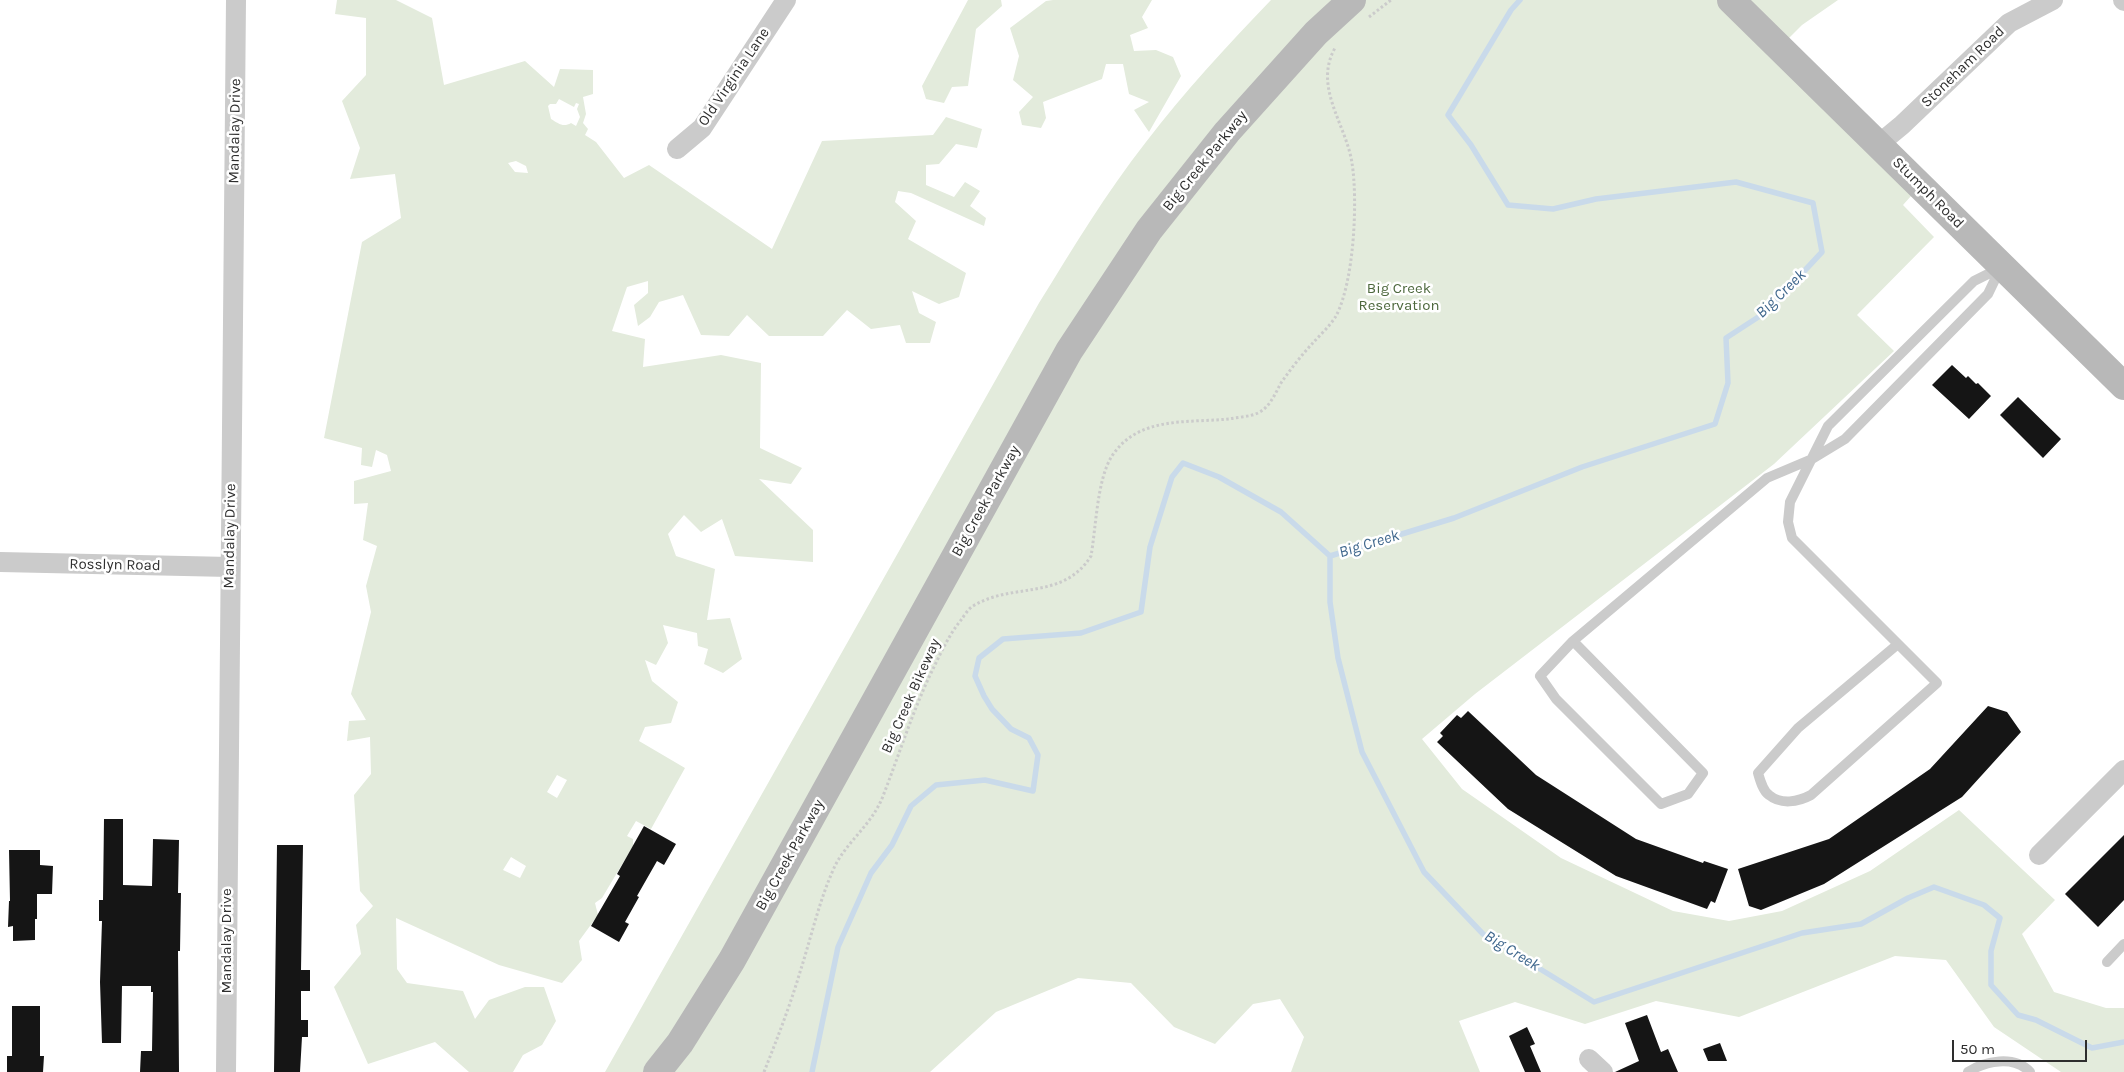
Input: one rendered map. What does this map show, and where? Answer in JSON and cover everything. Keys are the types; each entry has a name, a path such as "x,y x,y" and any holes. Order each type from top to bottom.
{"street":[{"name":"Mandalay Drive","path":"226,1072 236,0"},
{"name":"Old Virginia Lane","path":"677,150 702,128 786,0"},
{"name":"Stumph Road","path":"1731,0 2124,386"},
{"name":"Stoneham Road","path":"1878,144 1902,125 2009,23 2053,0"},
{"name":"Big Creek Parkway","path":"656,1072 680,1043 736,952 1069,351 1150,230 1221,140 1316,33 1358,10"},
{"name":"Rosslyn Road","path":"0,562 230,567"},
{"path":"2039,855 2124,770"},
{"name":"Big Creek Parkway","path":"668,1072 680,1043"}],"lane":[{"path":"1573,641 1703,772 1688,794 1662,804 1556,699 1540,676 1573,641 1767,478 1812,459 1845,439 1988,294 2002,266"},
{"path":"1898,644 1798,728 1763,767 1758,774 1767,794 1782,801 1799,801 1811,795 1937,683 1898,644 1792,538 1788,522 1790,502 1828,426 1974,281 2002,266"},
{"path":"2107,962 2124,944"},
{"path":"1968,1072 1980,1065 2001,1062 2019,1065 2030,1072"}],"path":[{"path":"1358,10 1391,0"},
{"name":"Big Creek Bikeway","path":"764,1072 796,984 835,866 875,814 883,798 915,708 945,643 959,622 972,607 993,598 1052,586 1071,578 1084,567 1091,556 1103,475 1111,457 1124,441 1146,428 1177,421 1246,417 1260,412 1271,401 1298,359 1336,316 1343,295 1351,257 1354,206 1352,164 1348,146 1331,102 1327,82 1329,58 1337,43"}],"green space":[{"path":"337,0 396,0 432,18 444,85 525,61 554,87 560,69 593,70 593,94 583,97 586,114 583,123 588,129 585,135 596,142 624,178 649,165 772,249 822,141 933,135 946,117 982,129 977,148 956,144 939,164 926,165 926,185 954,197 965,182 980,191 970,206 986,218 984,226 911,193 898,191 895,202 916,221 908,239 966,273 959,297 939,304 912,291 919,313 936,322 930,343 906,343 900,325 871,329 847,310 823,336 769,336 747,315 729,336 701,335 683,295 659,302 650,317 638,326 634,305 648,293 648,281 627,287 612,331 645,339 643,367 721,355 761,363 760,448 802,468 791,484 759,479 813,530 813,562 735,556 722,519 701,532 684,515 668,534 676,556 715,569 707,620 730,618 742,659 723,673 704,664 708,649 698,646 697,633 663,625 668,643 656,665 645,660 652,681 678,702 671,723 645,727 639,741 685,768 651,829 636,821 627,836 633,839 633,846 602,898 595,903 598,915 579,941 582,960 562,983 499,965 396,918 397,969 407,983 463,991 475,1019 489,1000 525,987 544,987 556,1021 542,1045 523,1055 513,1072 469,1072 435,1042 368,1064 334,987 361,954 356,925 373,906 360,891 354,795 371,774 370,737 347,741 349,721 366,720 351,694 371,612 366,586 377,546 363,540 368,503 354,504 354,481 391,471 387,455 376,450 372,467 361,465 362,448 324,438 362,242 401,218 395,174 350,179 360,148 342,101 366,75 366,18 335,14","holes":["559,99 574,107 576,103 579,104 577,109 580,117 576,126 571,123 561,124 551,119 548,106 556,104","516,161 526,166 528,173 515,172 508,163","557,775 567,780 557,798 547,792","511,857 526,866 520,878 503,870"]},
{"path":"968,0 1001,0 1002,6 976,29 968,86 952,87 944,103 926,99 922,86"},
{"path":"1152,0 1142,17 1148,28 1130,35 1134,51 1156,50 1173,57 1181,76 1149,132 1134,110 1149,102 1129,94 1123,64 1106,64 1102,79 1043,102 1046,118 1041,128 1022,125 1019,112 1033,97 1013,80 1019,56 1010,28 1046,1"},
{"name":"Big Creek Reservation","path":"1271,0 1838,0 1802,25 1779,48 1920,186 1903,205 1934,237 1857,315 1894,351 1774,464 1475,694 1422,739 1462,789 1561,858 1673,911 1729,921 1782,911 1870,871 1959,810 2055,900 2022,934 2054,992 2106,1008 2124,1008 2124,1072 2061,1072 1994,1027 1946,960 1895,956 1739,1017 1656,1001 1585,1024 1515,1002 1459,1021 1480,1072 1291,1072 1304,1037 1280,999 1253,1004 1215,1044 1174,1027 1131,983 1078,978 996,1012 930,1072 605,1072 1039,303 1064,262 1117,181 1160,123"}],"building":[{"path":"1952,365 1966,378 1968,376 1976,384 1978,383 1991,396 1969,419 1932,385"},
{"path":"2018,397 2061,439 2043,458 2000,415"},
{"path":"1988,706 2007,712 2021,732 1962,797 1824,884 1761,910 1749,906 1738,869 1829,839 1930,769"},
{"path":"1468,711 1536,775 1636,839 1703,863 1704,861 1728,869 1715,903 1711,901 1707,909 1616,876 1508,809 1437,742 1443,736 1440,733 1457,715 1461,718"},
{"path":"104,819 123,819 123,885 152,886 153,839 179,840 178,893 181,893 180,951 178,951 179,1072 140,1072 141,1051 152,1051 153,992 151,992 151,986 122,986 121,1043 102,1043 100,982 102,921 99,921 99,900 103,900"},
{"path":"644,826 676,844 664,865 657,861 637,896 639,897 625,922 629,924 619,942 591,926 620,876 617,874"},
{"path":"2124,835 2124,900 2098,927 2065,894"},
{"path":"277,845 303,845 301,970 310,970 310,991 301,991 301,1020 308,1020 308,1037 302,1037 300,1072 274,1072"},
{"path":"9,850 40,850 40,865 53,866 52,894 37,894 35,940 13,941 13,926 8,927 10,901"},
{"path":"12,1006 40,1006 40,1056 44,1056 43,1072 7,1072 7,1056 12,1056"},
{"path":"1647,1015 1661,1052 1668,1049 1678,1072 1615,1072 1639,1061 1625,1023"},
{"path":"1527,1027 1535,1044 1530,1046 1541,1072 1525,1072 1509,1036"},
{"path":"1720,1043 1727,1061 1708,1061 1703,1049"}],"waterway":[{"name":"Big Creek","path":"1520,0 1511,10 1448,115 1471,145 1508,205 1553,209 1596,199 1736,182 1813,203 1822,252 1766,312 1726,338 1728,383 1715,424 1582,467 1454,518 1330,556 1330,602 1338,658 1362,752 1424,872 1483,934 1594,1002 1802,933 1861,924 1908,898 1934,887 1984,905 2000,918 1991,951 1991,985 2018,1015 2036,1020 2092,1048 2124,1042"},
{"path":"812,1072 838,947 871,873 892,845 911,806 936,785 985,780 1033,791 1038,755 1029,738 1011,729 992,709 984,696 975,676 979,658 1003,639 1081,633 1141,612 1150,547 1172,477 1183,463 1219,477 1281,512 1330,556"}]}
